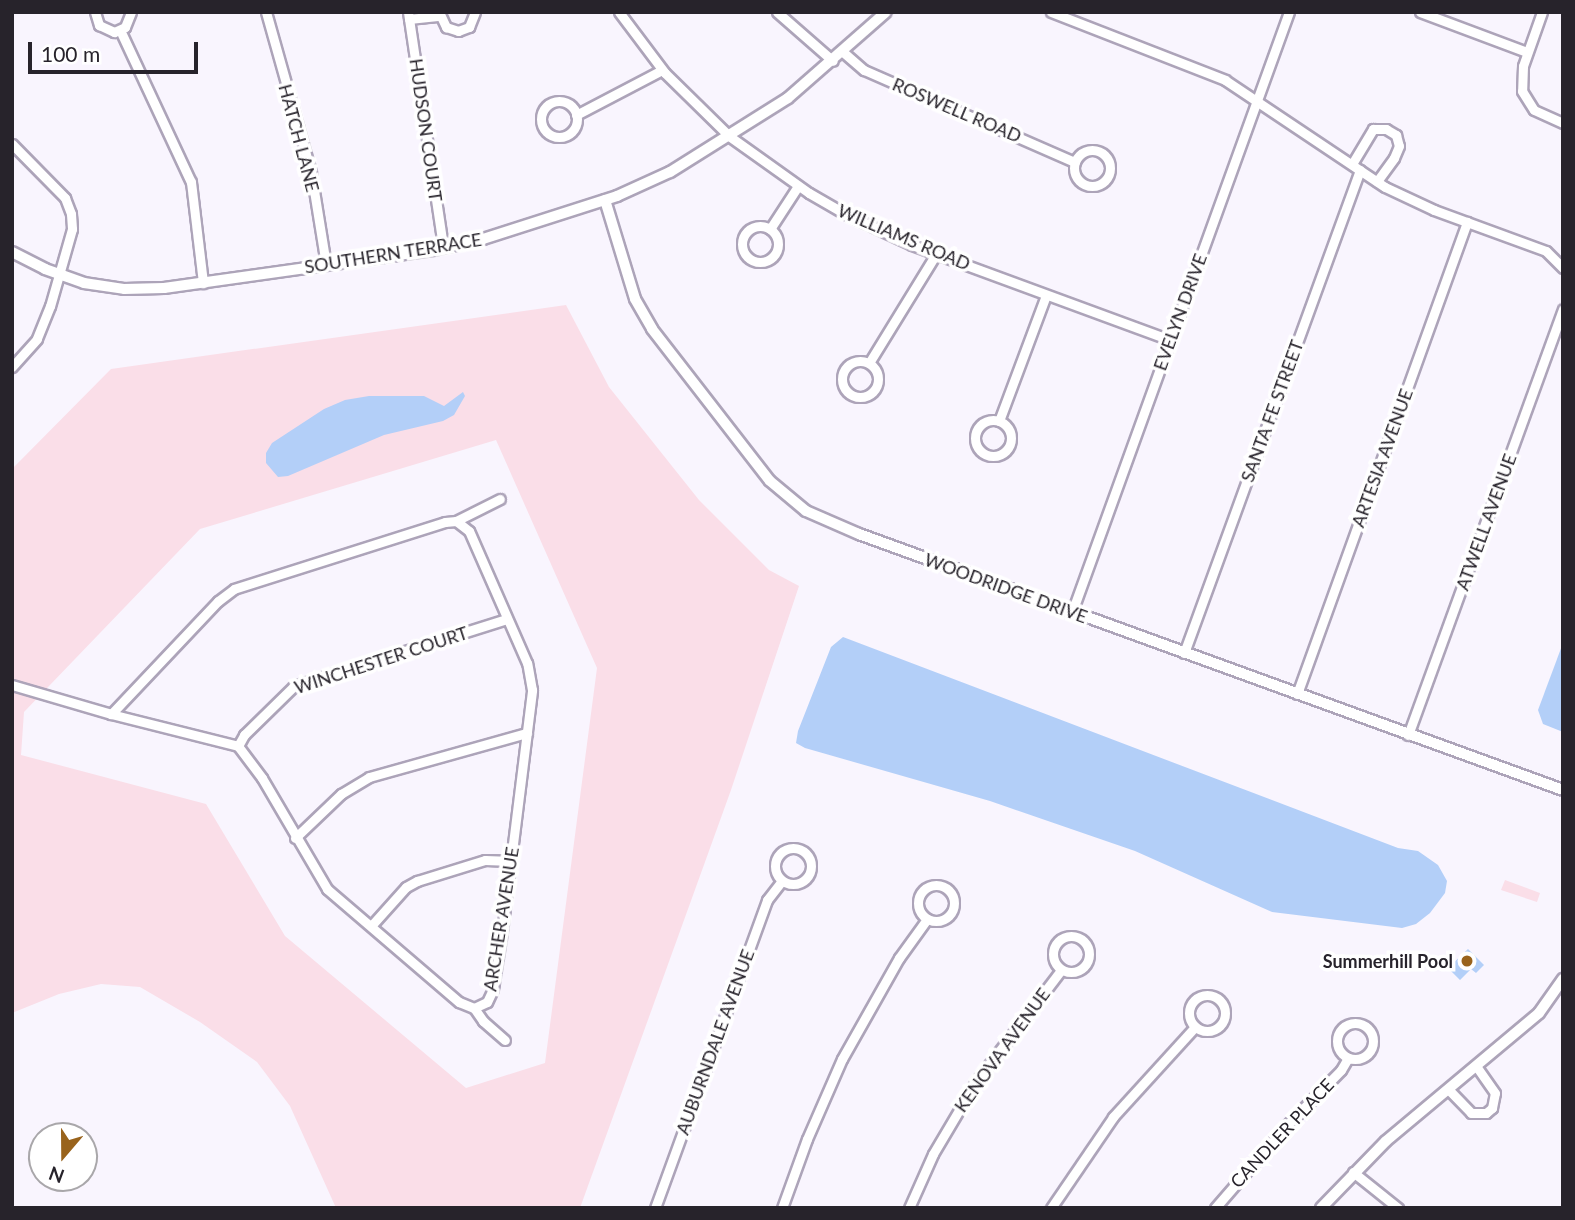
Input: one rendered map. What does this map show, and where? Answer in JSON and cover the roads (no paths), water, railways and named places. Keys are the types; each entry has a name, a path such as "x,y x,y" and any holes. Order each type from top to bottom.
{"street":[{"path":"95,12 96,20 103,29 120,30 129,22 131,12"},
{"name":"HATCH LANE","path":"266,12 311,172 326,265"},
{"path":"409,16 440,14 446,27 458,31 470,27 475,12"},
{"name":"WILLIAMS ROAD","path":"619,12 662,70 729,136 798,186 843,213 936,254 1170,340"},
{"path":"777,12 833,61"},
{"name":"SOUTHERN TERRACE","path":"12,252 84,283 124,289 164,288 443,247 541,223 605,200 670,172 729,136 788,98 886,12"},
{"path":"1051,12 1203,69 1257,100 1377,181 1409,199 1546,251 1563,268"},
{"name":"EVELYN DRIVE","path":"1072,612 1289,12"},
{"path":"1420,12 1527,52"},
{"path":"1542,12 1527,52 1521,79 1527,101 1542,115 1563,123"},
{"name":"HUDSON COURT","path":"409,16 443,247"},
{"path":"120,30 191,182 203,283"},
{"name":"ROSWELL ROAD","path":"843,52 864,70 1075,162"},
{"path":"576,115 662,70"},
{"path":"554,101 566,102 576,115 575,127 566,135 554,136 541,124 544,107 554,101"},
{"path":"1356,167 1373,128 1386,129 1396,135 1399,146 1394,158 1377,181"},
{"path":"12,144 65,198 71,214 68,248 37,339 12,367"},
{"name":"ROSWELL ROAD","path":"1087,151 1098,151 1109,163 1109,174 1101,184 1083,184 1074,174 1075,162 1087,151"},
{"name":"SANTA FE STREET","path":"1184,653 1356,167"},
{"path":"770,229 798,186"},
{"name":"WOODRIDGE DRIVE","path":"605,200 642,314 747,452 787,498 824,520 1563,790"},
{"name":"ARTESIA AVENUE","path":"1297,694 1467,222"},
{"path":"758,226 770,229 778,243 775,254 761,262 750,259 743,249 743,237 758,226"},
{"path":"869,363 936,254"},
{"path":"999,421 1046,295"},
{"name":"ATWELL AVENUE","path":"1408,735 1563,309"},
{"path":"858,361 869,363 879,378 875,390 864,397 852,395 842,381 844,370 858,361"},
{"path":"999,421 1011,433 1010,444 998,455 987,455 978,447 975,435 982,424 999,421"},
{"path":"111,714 218,601 234,589 435,525 456,521 500,499"},
{"name":"ARCHER AVENUE","path":"238,747 251,761 327,889 458,1002 474,1008 487,1002 493,989 512,861 531,674 469,531 456,521"},
{"name":"WINCHESTER COURT","path":"238,747 244,735 294,686 507,619"},
{"path":"12,685 238,747"},
{"path":"295,838 341,794 369,777 527,733"},
{"name":"AUBURNDALE AVENUE","path":"794,848 804,852 811,869 805,880 794,884 782,881 776,872 779,855 794,848"},
{"path":"371,926 406,887 417,881 485,860 512,861"},
{"name":"AUBURNDALE AVENUE","path":"655,1208 767,900 782,881"},
{"path":"932,886 944,887 954,901 952,912 939,921 927,919 919,910 922,892 932,886"},
{"path":"782,1208 807,1139 842,1059 894,968 927,919"},
{"name":"KENOVA AVENUE","path":"1069,936 1081,939 1089,953 1086,964 1078,971 1061,970 1054,960 1054,947 1069,936"},
{"name":"KENOVA AVENUE","path":"909,1208 933,1154 975,1083 1061,970"},
{"path":"1321,1208 1353,1172 1539,1013 1563,979"},
{"path":"1207,995 1219,999 1225,1014 1221,1025 1205,1031 1195,1027 1189,1009 1195,999 1207,995"},
{"path":"474,1008 483,1021 505,1040"},
{"name":"CANDLER PLACE","path":"1350,1024 1362,1025 1371,1032 1372,1048 1365,1057 1348,1058 1337,1044 1340,1031 1350,1024"},
{"path":"1051,1208 1112,1117 1195,1027"},
{"name":"CANDLER PLACE","path":"1215,1208 1286,1126 1341,1070 1348,1058"},
{"path":"1448,1089 1471,1113 1478,1114 1492,1108 1495,1093 1476,1066"},
{"path":"1353,1172 1398,1208"}],"water":[{"path":"463,392 465,396 454,415 443,421 384,435 288,476 278,477 266,463 266,453 272,443 324,409 345,400 369,396 424,396 444,406"},
{"path":"843,637 1398,848 1418,851 1438,865 1447,881 1445,893 1430,913 1416,924 1402,928 1272,912 1135,851 990,801 805,748 796,743 798,731 831,647"},
{"path":"1563,643 1563,732 1543,724 1538,710"},
{"name":"Summerhill Pool","path":"1468,949 1484,965 1476,973 1471,969 1460,980 1448,968"}],"place":[{"name":"Summerhill Pool","path":"1467,961"}]}
